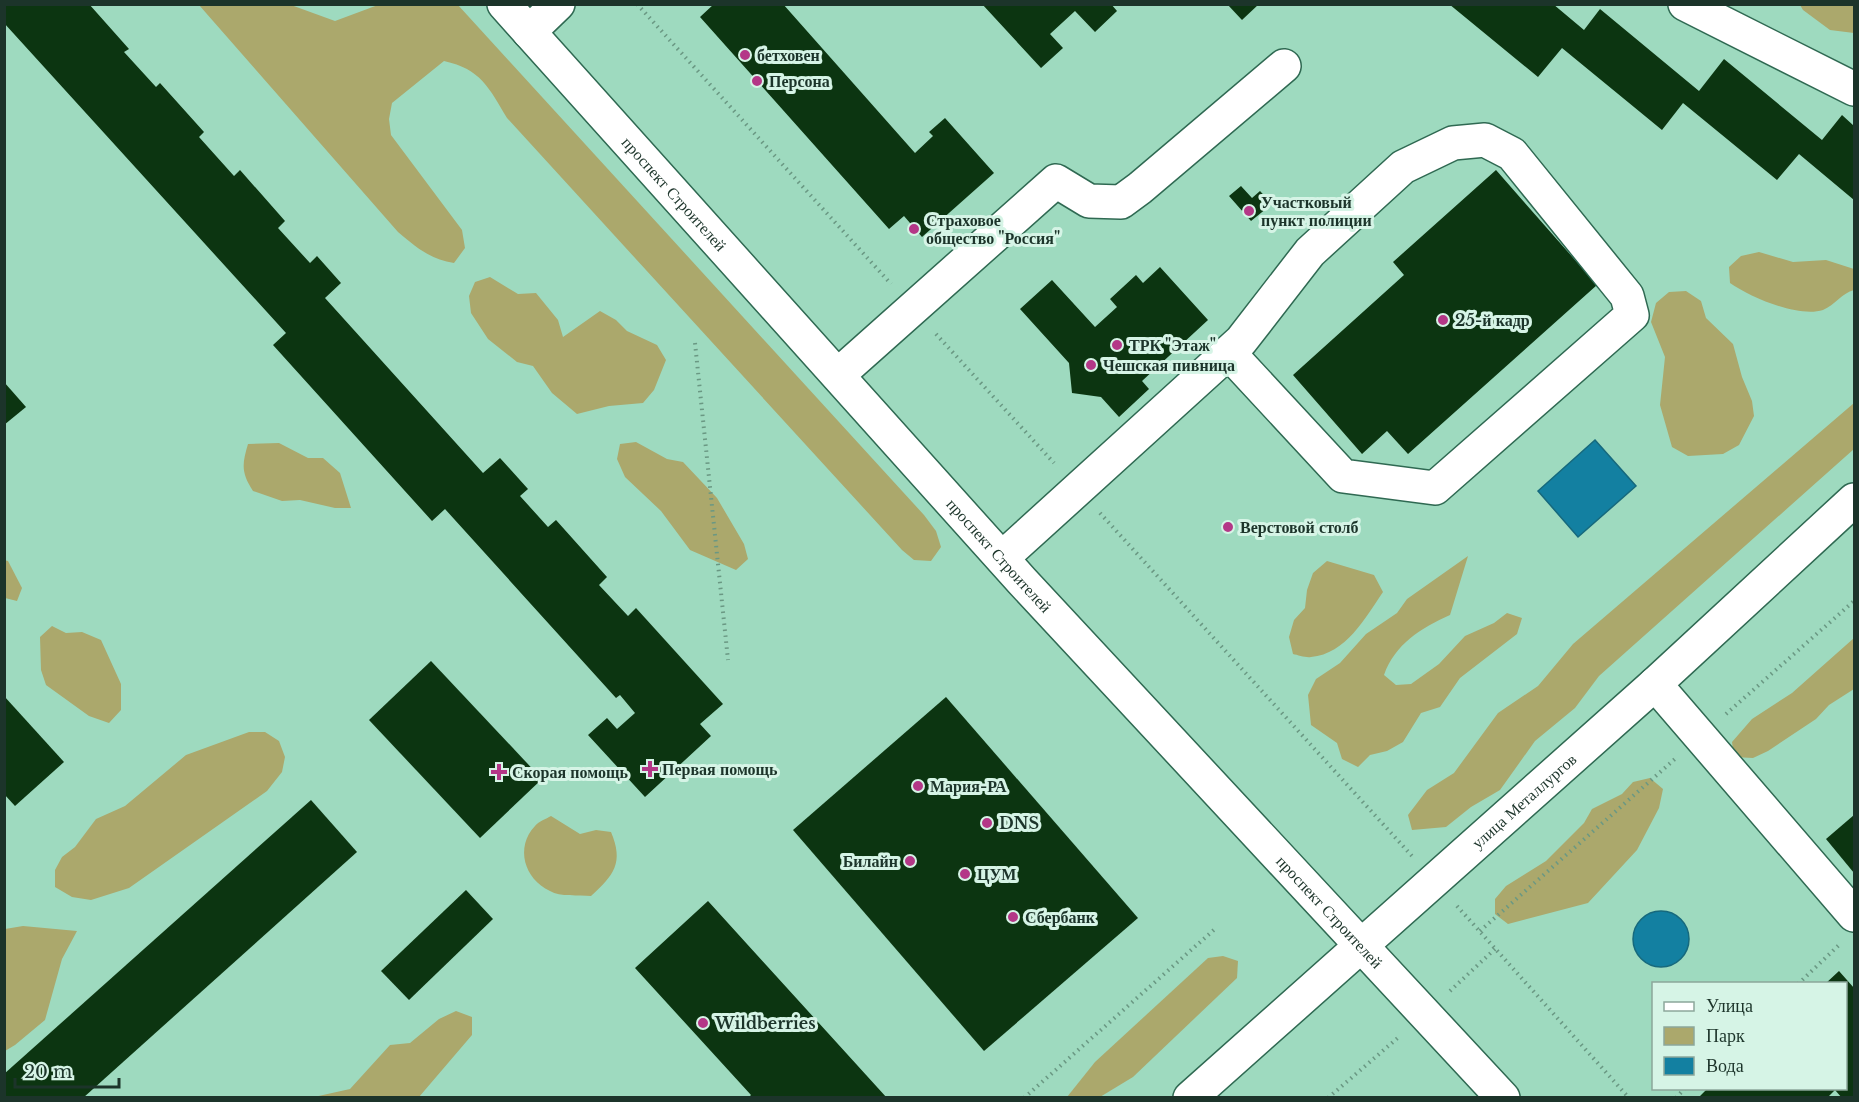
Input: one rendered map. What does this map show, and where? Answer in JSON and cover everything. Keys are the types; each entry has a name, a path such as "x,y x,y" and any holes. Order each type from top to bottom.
{"street":[{"name":"проспект Строителей","path":"504,4 1002,558 1503,1098"},
{"path":"529,32 558,4"},
{"path":"1685,4 1854,89"},
{"path":"838,375 1056,181 1089,201 1121,201 1140,188 1284,66"},
{"path":"1002,558 1241,341 1310,252 1404,167 1454,143 1485,140 1512,154 1627,296 1632,315 1435,488 1342,476 1229,352"},
{"name":"улица Металлургов","path":"1190,1098 1655,684 1854,500"},
{"path":"1655,684 1701,737 1850,927"}],"path":[{"path":"637,4 1434,880 1629,1098"},
{"path":"695,343 728,660"},
{"path":"1480,931 1854,601"},
{"path":"1800,982 1850,927"},
{"path":"1024,1098 1216,928"}],"green space":[{"path":"199,5 291,5 335,21 378,5 458,5 924,515 936,531 941,547 931,561 914,560 902,550 507,118 483,81 467,69 444,61 392,103 389,119 391,135 462,230 465,248 454,263 424,252 398,232"},
{"path":"1800,5 1854,5 1854,33 1830,30 1803,10"},
{"path":"1759,252 1793,262 1826,260 1854,269 1854,290 1827,308 1813,312 1788,309 1762,300 1730,283 1729,267 1741,256"},
{"path":"490,277 518,294 536,293 558,320 563,337 600,311 616,320 627,331 657,345 666,360 654,390 643,403 609,406 577,414 552,393 533,366 517,362 488,339 471,313 469,296 475,282"},
{"path":"1686,291 1701,301 1706,318 1733,344 1742,377 1752,401 1754,416 1739,445 1723,454 1688,456 1672,447 1660,405 1665,357 1651,322 1656,303 1669,292"},
{"path":"1854,403 1854,449 1599,676 1575,708 1535,741 1500,790 1471,807 1446,827 1412,830 1408,815 1427,790 1454,773 1498,713 1538,686 1573,644"},
{"path":"636,442 667,459 683,462 717,498 744,544 748,559 736,570 690,550 661,511 625,477 617,459 620,444"},
{"path":"279,443 308,458 323,458 340,473 351,508 335,508 300,500 282,501 253,491 246,479 244,468 248,444"},
{"path":"1468,556 1450,615 1410,638 1395,654 1384,675 1396,685 1411,684 1439,664 1465,636 1494,623 1507,613 1522,618 1517,634 1460,678 1440,707 1421,713 1403,742 1387,751 1370,755 1358,767 1342,759 1337,743 1311,725 1308,695 1316,679 1340,663 1366,634 1397,613 1407,599"},
{"path":"4,560 8,561 22,588 17,601 5,598"},
{"path":"1327,561 1374,575 1383,592 1362,623 1334,649 1311,657 1293,654 1289,637 1294,620 1305,608 1307,590 1313,573"},
{"path":"52,626 66,633 82,632 101,640 121,684 121,710 109,723 89,716 46,685 41,670 40,637"},
{"path":"1854,638 1854,689 1829,705 1816,719 1768,751 1753,758 1734,757 1732,742 1752,719 1792,693"},
{"path":"249,732 265,732 279,741 285,757 282,772 267,791 129,888 91,900 72,897 55,887 55,870 62,857 75,847 96,819 125,806 186,755"},
{"path":"1650,778 1663,789 1659,808 1637,850 1588,903 1508,924 1495,914 1495,899 1506,886 1546,861 1584,823 1592,809 1622,794 1633,782"},
{"path":"551,816 580,834 596,830 611,832 617,852 614,868 606,882 591,896 554,893 541,886 529,871 525,862 525,843 537,824"},
{"path":"23,926 77,931 62,959 45,1020 5,1051 5,929"},
{"path":"1223,956 1238,961 1237,978 1133,1077 1100,1097 1067,1097 1095,1062 1208,958"},
{"path":"456,1011 472,1017 472,1035 419,1097 314,1097 350,1089 390,1045 410,1043 439,1019"}],"water":[{"path":"1595,440 1636,486 1578,537 1538,491"},
{"path":"1656,911 1666,911 1681,919 1687,928 1689,939 1687,950 1681,959 1666,967 1656,967 1645,962 1638,955 1633,944 1633,934 1638,923 1645,916"}],"building":[{"path":"4,4 89,4 129,49 124,52 156,87 160,83 204,132 199,137 234,176 240,170 285,221 278,228 310,263 317,256 341,283 325,298 483,473 500,458 528,489 520,496 548,527 556,520 607,577 599,585 628,616 636,608 723,704 700,724 711,736 645,797 588,735 607,718 617,729 635,713 620,695 616,698 445,509 432,521 273,345 286,333 4,23"},
{"path":"714,4 783,4 915,153 933,136 929,132 945,118 994,173 922,237 904,216 889,229 700,17"},
{"path":"982,4 1111,4 1117,11 1095,32 1075,11 1050,34 1063,48 1041,68"},
{"path":"1227,4 1259,4 1242,20"},
{"path":"1449,4 1553,4 1584,30 1600,9 1699,91 1724,59 1822,140 1842,115 1854,126 1854,200 1799,154 1777,180 1683,103 1662,130 1562,48 1538,77"},
{"path":"1496,170 1597,285 1408,454 1387,431 1362,454 1293,375 1404,275 1393,262"},
{"path":"1241,186 1252,198 1260,191 1272,204 1251,221 1229,196"},
{"name":"ТРК \"Этаж\"","path":"1160,267 1208,320 1142,381 1149,389 1119,417 1101,397 1072,393 1069,363 1020,309 1052,280 1095,327 1117,307 1110,299 1136,275 1143,283"},
{"path":"4,382 26,407 4,425"},
{"name":"Скорая помощь","path":"431,661 542,779 480,838 369,720"},
{"path":"4,696 64,762 15,806 4,794"},
{"name":"ЦУМ","path":"946,697 1138,918 984,1051 793,830"},
{"path":"311,800 357,852 83,1098 4,1098 4,1074"},
{"path":"1854,815 1854,873 1826,839"},
{"path":"466,890 493,919 409,1000 381,971"},
{"path":"708,901 887,1098 748,1098 751,1095 635,968"},
{"path":"1839,971 1854,988 1854,1098 1842,1098 1835,1090 1847,1090 1847,982 1827,982"},
{"path":"1706,1090 1835,1090 1827,1098 1698,1098"}],"place":[{"name":"бетховен","path":"745,55"},
{"name":"Персона","path":"757,81"},
{"name":"Участковый пункт полиции","path":"1249,211"},
{"name":"Страховое общество \"Россия\"","path":"914,229"},
{"name":"25-й кадр","path":"1443,320"},
{"name":"ТРК \"Этаж\"","path":"1117,345"},
{"name":"Чешская пивница","path":"1091,365"},
{"name":"Верстовой столб","path":"1228,527"},
{"name":"Первая помощь","path":"650,769"},
{"name":"Скорая помощь","path":"499,772"},
{"name":"Мария-РА","path":"918,786"},
{"name":"DNS","path":"987,823"},
{"name":"Билайн","path":"910,861"},
{"name":"ЦУМ","path":"965,874"},
{"name":"Сбербанк","path":"1013,917"},
{"name":"Wildberries","path":"703,1023"}]}
